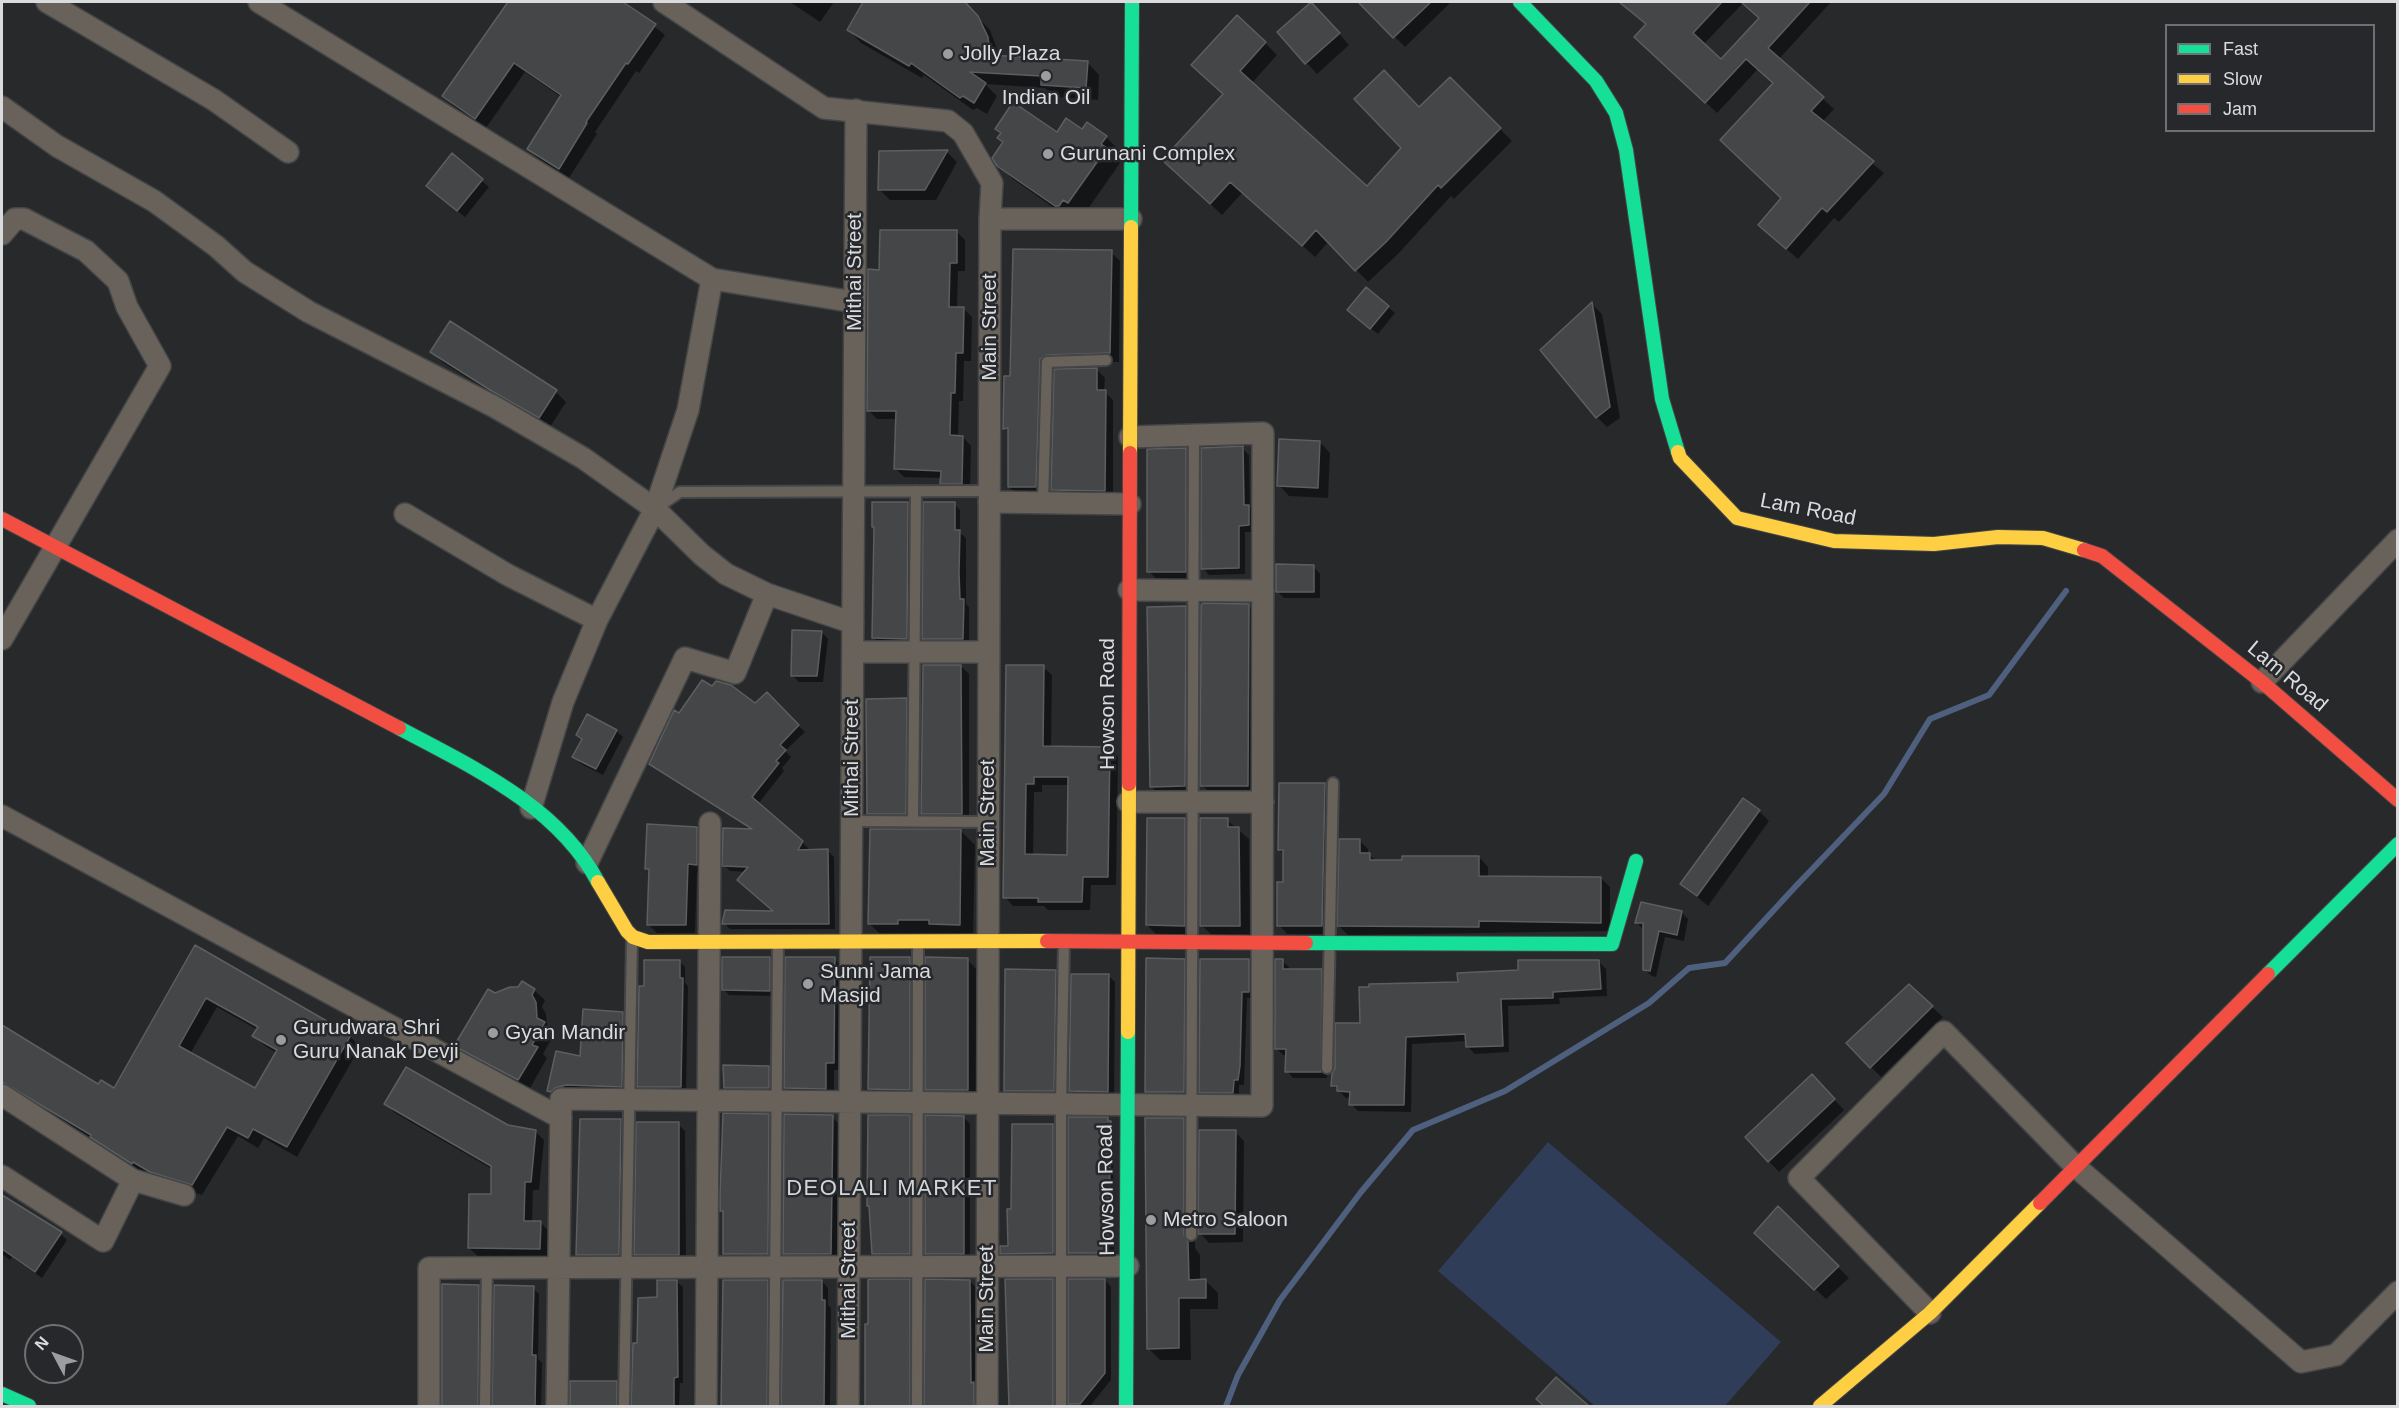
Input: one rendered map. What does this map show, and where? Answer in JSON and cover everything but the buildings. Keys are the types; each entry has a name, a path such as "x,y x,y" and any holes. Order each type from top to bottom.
{"street":[{"path":"47,2 214,100 288,152"},
{"path":"258,2 712,279 854,302"},
{"name":"Main Street","path":"664,2 824,108 948,121 963,133 992,183 990,219 987,1407"},
{"name":"Howson Road","path":"1126,1407 1132,2"},
{"name":"Lam Road","path":"1520,2 1596,81 1616,113 1626,150 1662,399 1680,458 1737,518 1834,541 1934,544 1998,537 2043,538 2102,556 2262,682 2397,800"},
{"path":"2,106 57,146 154,201 216,246 245,272 300,306 505,413 584,458 655,509 702,555 726,574 766,594 853,623"},
{"name":"Mithai Street","path":"848,1407 856,110"},
{"path":"2,234 15,219 24,219 86,251 118,281 127,307 160,366 2,639"},
{"path":"990,219 1131,219"},
{"path":"531,808 563,702 597,620 655,509 688,410 712,279"},
{"path":"557,1407 561,1099 1262,1106 1263,433 1130,437"},
{"path":"989,496 1043,503 1130,504"},
{"path":"405,514 508,574 597,620"},
{"path":"2,519 495,779 549,820 587,863 632,936 643,942 710,940 1612,944 1636,861"},
{"path":"2262,682 2397,540"},
{"path":"1129,590 1263,591"},
{"path":"587,863 685,658 735,673 766,594"},
{"path":"853,652 989,652"},
{"path":"1128,802 1263,802"},
{"path":"2,816 561,1118"},
{"path":"706,1407 710,823"},
{"path":"1820,1407 1930,1312 2397,844"},
{"path":"1930,1312 1799,1178 1944,1032 2075,1166 2301,1362 2336,1355 2397,1292"},
{"path":"2,1095 133,1180 183,1195"},
{"path":"2,1176 103,1241 133,1180"},
{"path":"429,1407 429,1268 1128,1266"},
{"path":"2,1394 29,1407"}],"lane":[{"path":"1043,503 1047,362 1106,360"},
{"path":"1191,1235 1194,435"},
{"path":"655,509 680,492 916,491 989,496"},
{"path":"913,821 916,491"},
{"path":"1327,1068 1332,783"},
{"path":"852,821 988,822"},
{"path":"624,1407 632,936"},
{"path":"774,1407 778,941"},
{"path":"917,1407 918,942"},
{"path":"1061,1407 1061,1104 1064,943"},
{"path":"485,1407 487,1268"}],"shaded area":[{"path":"1548,1142 1781,1342 1725,1406 1595,1406 1438,1271"}],"waterway":[{"path":"1226,1406 1238,1375 1280,1300 1361,1192 1413,1130 1505,1091 1649,1003 1689,968 1725,963 1884,794 1930,719 1989,695 2066,591"}],"traffic: fast":[{"path":"1131,227 1132,2"},
{"path":"1520,2 1596,81 1616,113 1626,150 1662,399 1678,452"},
{"path":"399,728 483,774 537,810 581,855 598,882"},
{"path":"2268,974 2398,844"},
{"path":"1306,943 1612,944 1636,861"},
{"path":"1126,1406 1128,1032"},
{"path":"2,1394 29,1406"}],"traffic: slow":[{"path":"1130,453 1131,227"},
{"path":"1678,452 1680,458 1737,518 1834,541 1934,544 1998,537 2043,538 2084,550"},
{"path":"1128,1032 1129,784"},
{"path":"598,882 627,931 633,937 648,942 1047,941"},
{"path":"1820,1406 1930,1313 2040,1203"}],"traffic: jam":[{"path":"1129,784 1130,453"},
{"path":"2,519 399,728"},
{"path":"2084,550 2102,556 2262,682 2398,800"},
{"path":"1047,941 1306,943"},
{"path":"2040,1203 2268,974"}],"place":[{"name":"Jolly Plaza","path":"948,54"},
{"name":"Indian Oil","path":"1046,76"},
{"name":"Gurunani Complex","path":"1048,154"},
{"name":"Sunni Jama Masjid","path":"808,984"},
{"name":"Gyan Mandir","path":"493,1033"},
{"name":"Gurudwara Shri Guru Nanak Devji","path":"281,1040"},
{"name":"Metro Saloon","path":"1151,1220"}],"district":[{"name":"DEOLALI MARKET","path":"892,1189"}]}
